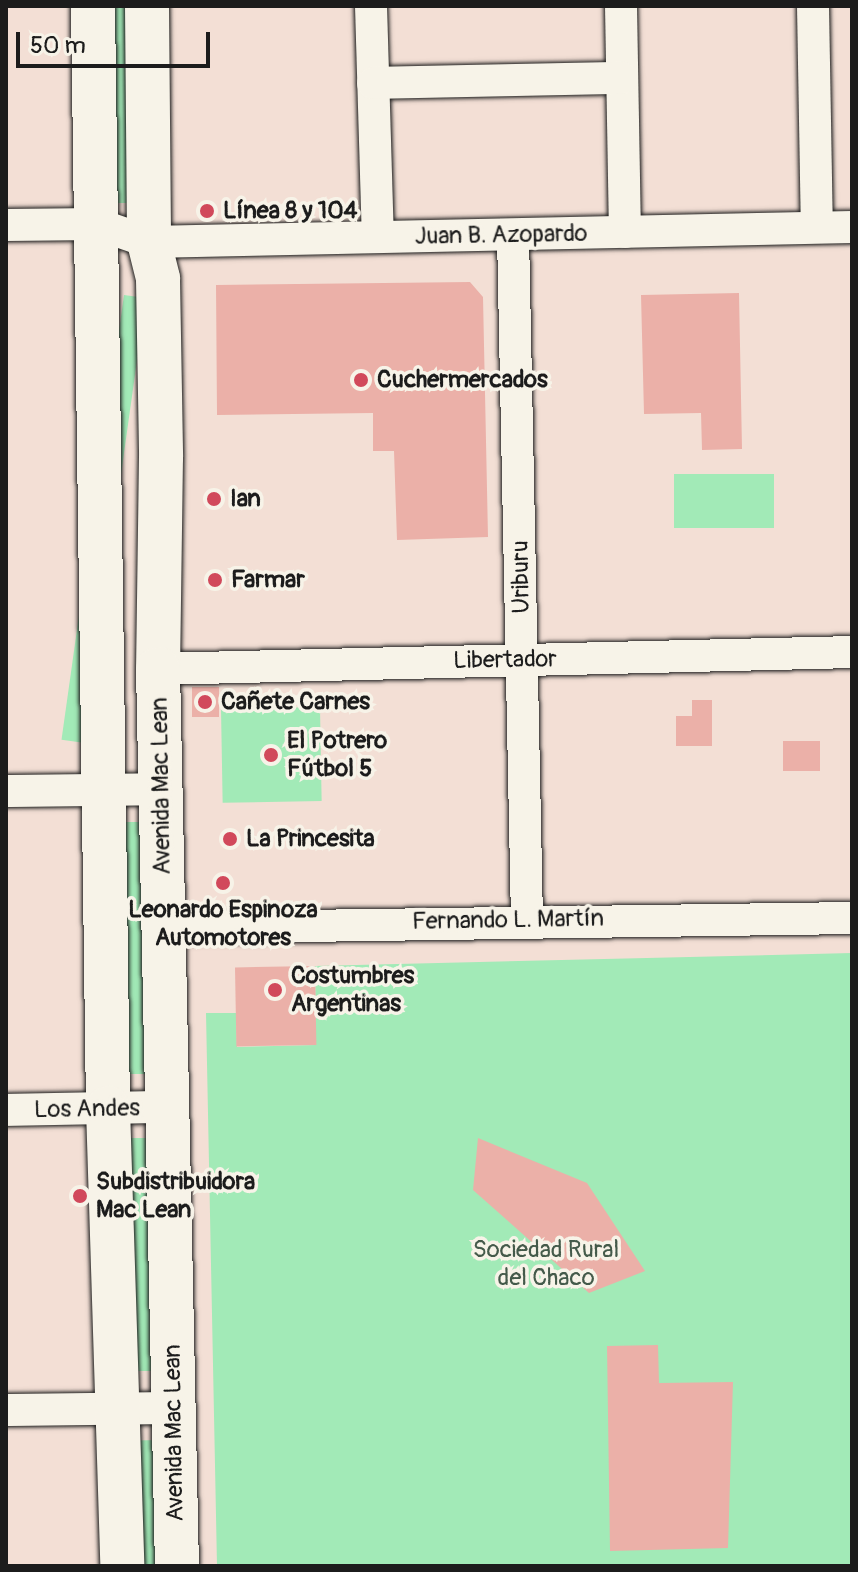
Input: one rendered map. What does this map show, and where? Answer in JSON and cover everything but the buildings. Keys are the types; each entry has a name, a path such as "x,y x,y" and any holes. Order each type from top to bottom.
{"main road":[{"path":"93,6 108,1108 122,1566"},
{"name":"Avenida Mac Lean","path":"147,6 149,242 158,279 158,669 177,1566"}],"street":[{"path":"371,6 378,237"},
{"path":"621,6 625,232"},
{"path":"813,6 817,226"},
{"path":"373,83 622,78"},
{"path":"6,225 97,224 149,242"},
{"name":"Juan B. Azopardo","path":"149,242 852,227"},
{"name":"Uriburu","path":"513,235 527,919"},
{"name":"Libertador","path":"158,669 852,652"},
{"path":"6,791 161,789"},
{"name":"Fernando L. Martín","path":"164,928 527,919 852,918"},
{"name":"Los Andes","path":"6,1110 167,1107"},
{"path":"6,1410 174,1408"}],"green space":[{"path":"110,6 133,6 133,203 110,203"},
{"path":"124,295 146,298 83,743 62,740"},
{"path":"674,474 774,474 774,528 674,528"},
{"name":"El Potrero Fútbol 5","path":"320,707 322,801 223,803 221,709"},
{"path":"122,822 148,822 148,1074 122,1074"},
{"name":"Sociedad Rural del Chaco","path":"852,953 852,1566 217,1566 206,1013 236,1013 237,1047 316,1045 315,966"},
{"path":"129,1138 155,1138 155,1371 129,1371"},
{"path":"134,1440 162,1440 164,1566 136,1566"}],"place":[{"name":"Línea 8 y 104","path":"207,211"},
{"name":"Cuchermercados","path":"361,380"},
{"name":"Ian","path":"214,499"},
{"name":"Farmar","path":"215,580"},
{"name":"Cañete Carnes","path":"205,702"},
{"name":"El Potrero Fútbol 5","path":"271,755"},
{"name":"La Princesita","path":"230,839"},
{"name":"Leonardo Espinoza Automotores","path":"223,883"},
{"name":"Costumbres Argentinas","path":"275,990"},
{"name":"Subdistribuidora Mac Lean","path":"80,1196"}]}
